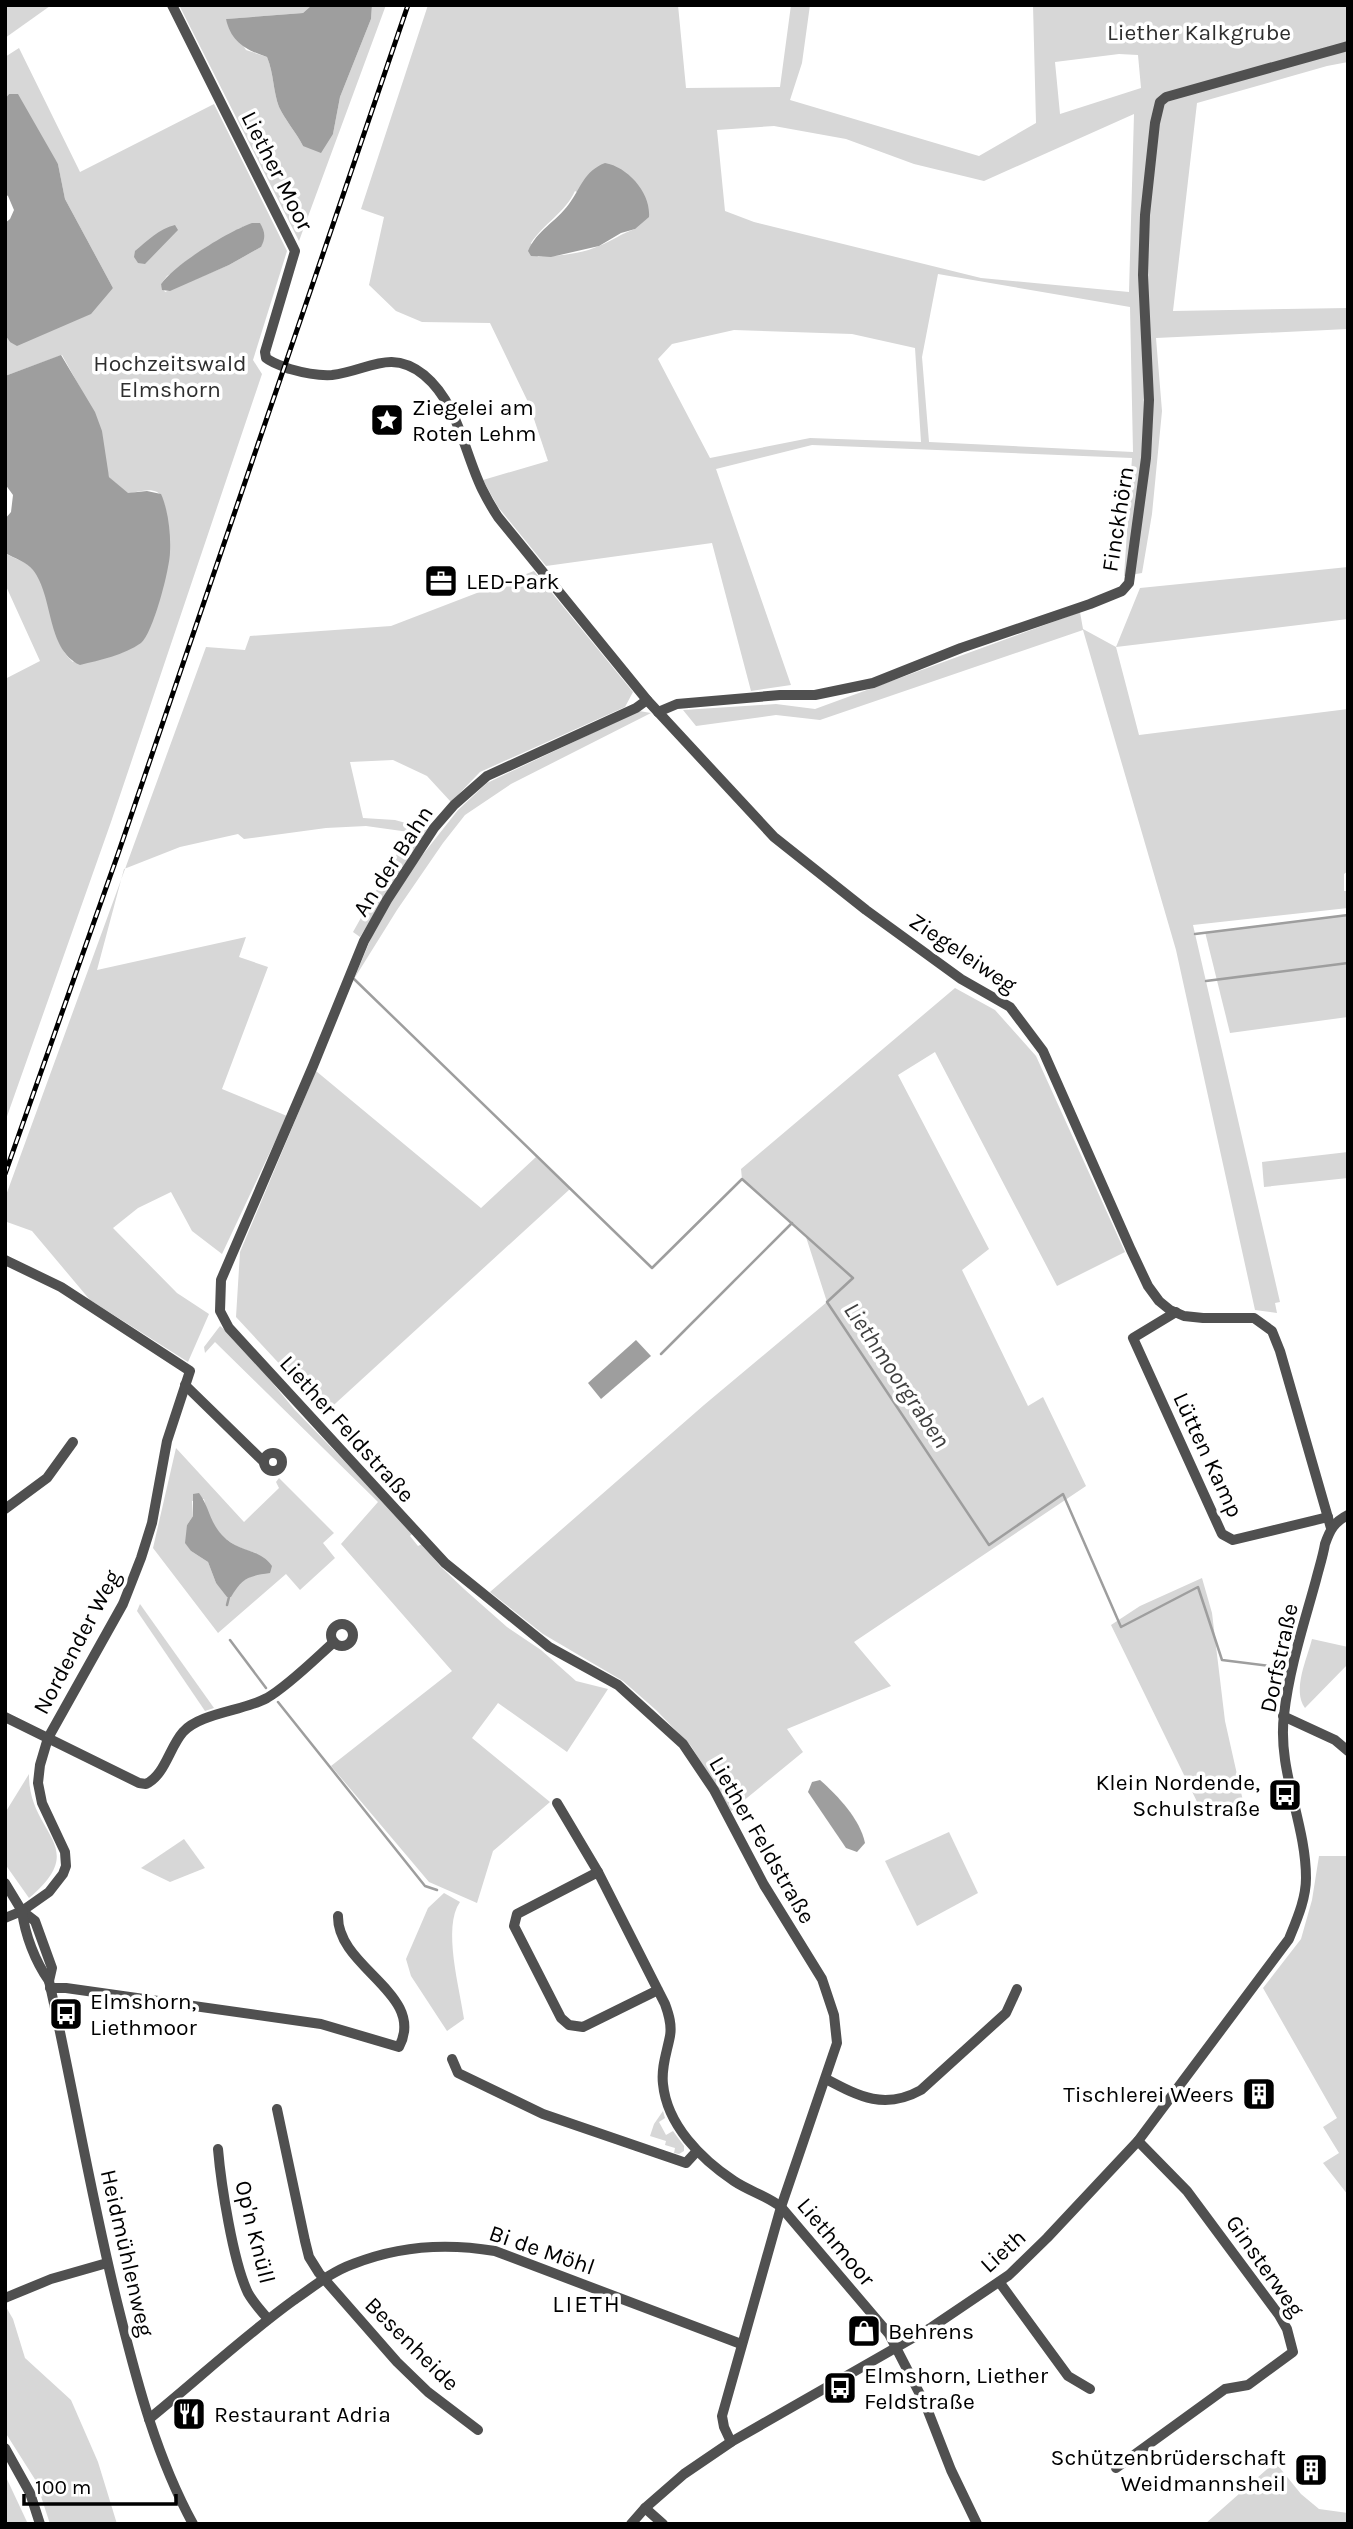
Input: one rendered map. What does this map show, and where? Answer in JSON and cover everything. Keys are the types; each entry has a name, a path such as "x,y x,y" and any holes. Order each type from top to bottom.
{"street":[{"name":"Liether Moor","path":"172,5 295,251 265,352 268,361"},
{"name":"Finckhörn","path":"658,712 677,704 780,695 816,695 873,683 961,648 1122,591 1129,583 1146,458 1149,400 1143,275 1145,215 1154,123 1160,102 1166,97 1348,46"},
{"name":"Ziegeleiweg","path":"268,361 316,375 333,375 385,361 397,362 424,375 451,412 482,489 498,517 658,712 774,837 866,910 961,979 1010,1007 1043,1051 1148,1286 1159,1301 1176,1312"},
{"name":"An der Bahn","path":"220,1311 221,1280 364,941 434,828 454,805 487,776 636,708 647,700"},
{"name":"Nordender Weg","path":"5,1260 61,1287 190,1370 167,1441 152,1523 131,1585 48,1738 40,1765 38,1783 47,1818 65,1852 66,1866 49,1892 22,1911"},
{"name":"Liether Feldstraße","path":"220,1311 229,1328 445,1563 549,1647 618,1685 682,1744 714,1790 764,1885 828,1992 837,2030 837,2043 781,2207 741,2344 722,2416 731,2442"},
{"path":"1176,1312 1203,1318 1254,1318 1272,1331 1331,1528"},
{"name":"Lütten Kamp","path":"1176,1312 1133,1338 1222,1534 1233,1540 1328,1517"},
{"path":"185,1385 264,1462"},
{"path":"5,1509 47,1478 73,1442"},
{"path":"1331,1528 1339,1519 1348,1515"},
{"name":"Dorfstraße","path":"1303,1902 1306,1878 1303,1850 1288,1776 1283,1716 1295,1657 1331,1528"},
{"path":"5,1717 139,1783 146,1784 157,1776 184,1730 201,1720 247,1708 270,1697 334,1642"},
{"path":"1283,1716 1335,1740 1348,1751"},
{"name":"Liethmoor","path":"557,1803 598,1872 666,2004 671,2021 671,2034 662,2082 671,2115 697,2151 736,2182 781,2207 889,2334 926,2406 951,2470 977,2524"},
{"path":"598,1872 517,1914 514,1926 561,2018 569,2025 583,2027 657,1990"},
{"name":"Heidmühlenweg","path":"5,1883 22,1911 40,1968 50,1985 107,2263 138,2386 172,2485 193,2524"},
{"name":"Lieth","path":"631,2524 684,2474 731,2442 897,2348 1000,2283 1047,2238 1138,2141 1289,1939 1303,1902"},
{"path":"5,1918 22,1911"},
{"path":"50,1985 320,2024 399,2046 405,2035 399,2006 382,1983 361,1965 343,1941 338,1929 338,1916"},
{"path":"826,2079 861,2096 888,2102 904,2099 921,2090 1006,2013 1017,1989"},
{"path":"236,2012 239,1998"},
{"path":"452,2059 458,2073 543,2114 686,2163 697,2151"},
{"path":"277,2109 309,2257 325,2278"},
{"name":"Ginsterweg","path":"1116,2468 1225,2389 1248,2385 1293,2352 1287,2329 1279,2315 1186,2191 1138,2141"},
{"name":"Op'n Knüll","path":"218,2149 219,2166 248,2294 268,2319"},
{"name":"Bi de Möhl","path":"149,2419 268,2319 325,2278 352,2264 384,2254 436,2246 464,2245 524,2260 741,2344"},
{"path":"5,2298 51,2278 107,2263"},
{"name":"Besenheide","path":"325,2278 397,2362 428,2392 478,2430"},
{"path":"1000,2283 1068,2376 1090,2389"},
{"path":"5,2448 30,2493 40,2524"},
{"path":"645,2508 663,2524"}],"green space":[{"path":"5,5 49,5 50,6 5,38"},
{"path":"179,5 312,5 303,13 226,19 246,50 267,57 279,107 303,146 333,134 340,97 371,19 372,5 386,5 299,241"},
{"name":"Liether Kalkgrube","path":"428,5 678,5 686,88 780,87 791,5 810,5 802,63 790,100 979,156 1036,123 1033,5 1348,5 1348,62 1197,103 1173,311 1348,308 1348,329 1156,338 1162,411 1152,514 1142,573 1124,576 1132,458 812,445 716,469 791,685 751,691 712,543 546,566 498,507 483,480 548,461 529,404 490,323 422,322 396,311 369,285 384,217 361,209","holes":["1119,54 1138,55 1141,88 1060,114 1055,62","1134,114 1129,292 981,278 754,222 725,211 717,130 774,126 846,139 914,164 984,181","575,191 635,229 585,251 538,257 531,243 571,199","938,274 1130,307 1133,452 929,442 922,357","734,330 852,334 915,348 921,442 810,438 710,458 658,359 672,344"]},
{"name":"Hochzeitswald Elmshorn","path":"19,48 80,172 214,104 287,251 253,360 262,374 111,822 5,1122 5,679 40,661 5,584 5,553 30,566 38,575 59,641 73,662 170,553 167,520 161,496 150,490 128,494 109,477 82,391 62,355 5,376 5,335 10,342 113,288 65,199 58,164 9,94 5,99 5,57","holes":["244,226 261,247 229,265 165,292 161,284 167,276"]},
{"path":"1348,567 1348,619 1116,647 1140,588"},
{"path":"534,571 633,692 625,707 480,772 451,802 427,776 393,760 350,762 363,818 395,820 427,829 360,937 353,932 409,832 366,826 326,828 244,839 238,834 180,847 125,869 206,647 245,650 250,636 391,626"},
{"path":"1080,612 1083,629 1116,647 1139,735 1348,709 1348,871 1344,874 1344,891 1348,891 1348,908 1193,925 1280,1302 1275,1303 1277,1313 1255,1310 1176,950 1083,630 820,720 776,715 696,726 683,710 776,704 815,709"},
{"path":"639,711 651,713 511,784 465,815 397,910 354,979 387,900 458,810 487,783"},
{"path":"121,879 97,970 246,937 239,957 268,967 222,1089 287,1116 222,1254 192,1231 171,1192 138,1208 113,1228 177,1293 209,1314 188,1362 90,1300 32,1231 7,1222 5,1225 5,1198"},
{"path":"1348,915 1348,1017 1230,1033 1205,932"},
{"path":"955,988 995,1010 1036,1056 1125,1252 1057,1286 935,1052 898,1075 989,1249 962,1270 1028,1406 1043,1397 1086,1486 854,1642 891,1686 787,1729 803,1752 731,1811 691,1746 656,1710 623,1681 543,1634 490,1592 704,1405 827,1302 806,1237 742,1179 741,1169"},
{"path":"316,1071 481,1208 536,1157 570,1189 325,1413 236,1317 240,1252"},
{"path":"1348,1152 1348,1178 1264,1187 1262,1162"},
{"path":"220,1326 235,1338 294,1409 382,1500 412,1534 410,1536 418,1546 422,1544 464,1589 576,1681 608,1689 567,1752 498,1703 472,1738 550,1802 493,1851 477,1903 429,1882 331,1766 452,1671 341,1544 378,1502 215,1342 205,1353 204,1347"},
{"path":"176,1448 244,1522 279,1488 276,1482 279,1478 334,1533 323,1543 335,1558 300,1590 286,1574 218,1633 153,1548","holes":["204,1499 221,1535 236,1546 256,1553 254,1575 240,1582 231,1596 216,1583 208,1562 191,1551 187,1525 193,1516 192,1501"]},
{"path":"1202,1578 1212,1613 1225,1721 1243,1801 1202,1812 1111,1625 1140,1606"},
{"path":"140,1604 214,1708 205,1711 137,1611"},
{"path":"1312,1639 1348,1647 1348,1664 1305,1708 1301,1701 1300,1684"},
{"path":"29,1774 31,1795 56,1852 55,1865 47,1880 29,1898 5,1864 5,1813"},
{"path":"949,1832 978,1893 917,1926 885,1861"},
{"path":"184,1839 205,1868 170,1882 141,1868"},
{"path":"1319,1856 1348,1856 1348,2195 1323,2163 1339,2153 1323,2127 1337,2118 1263,1988 1301,1939 1312,1900"},
{"path":"444,1893 460,1902 452,1927 452,1942 464,2019 447,2031 411,1976 406,1959 428,1908"},
{"path":"663,2111 665,2118 659,2122 666,2135 673,2131 684,2146 684,2151 679,2154 674,2153 675,2148 665,2145 666,2141 650,2136"},
{"path":"6,2307 13,2319 25,2358 71,2400 98,2462 117,2524 50,2524 36,2481 5,2432"},
{"path":"1275,2462 1301,2494 1319,2509 1348,2513 1348,2524 1205,2524"},
{"path":"5,2475 28,2524 5,2524"}],"shaded area":[{"path":"312,5 372,5 371,19 340,97 333,134 321,153 303,146 281,112 267,57 241,44 232,34 226,19 303,13"},
{"path":"9,94 18,94 58,164 65,199 113,288 91,314 17,346 5,335 5,223 14,210 5,194 5,99"},
{"path":"605,163 614,165 636,182 646,199 649,217 635,229 621,233 599,246 551,257 531,256 528,251 536,237 564,210 588,175"},
{"path":"252,223 260,223 263,229 261,247 229,265 170,291 162,290 161,284 168,276 190,258"},
{"path":"175,225 178,230 145,264 138,263 134,257 135,251 158,232"},
{"path":"61,355 95,412 102,431 109,477 128,493 147,491 161,494 170,537 164,585 146,637 127,651 80,665 61,647 40,581 33,570 24,562 5,553 5,519 11,512 13,495 5,484 5,376"},
{"path":"636,1340 651,1356 601,1399 588,1383"},
{"path":"199,1493 222,1535 235,1545 261,1556 272,1566 270,1573 242,1582 231,1597 227,1597 216,1583 208,1562 191,1551 185,1543 187,1525 193,1516 193,1494"},
{"path":"820,1780 841,1801 858,1825 865,1843 857,1852 846,1848 808,1792 812,1782"}],"waterway":[{"path":"1195,934 1348,915"},
{"path":"1206,981 1348,963"},
{"name":"Liethmoorgraben","path":"354,979 652,1268 742,1179 853,1278 827,1302 989,1545 1063,1494 1121,1627 1198,1587 1222,1660 1286,1668"},
{"path":"661,1354 792,1223"},
{"path":"227,1605 229,1597"},
{"path":"230,1640 266,1688"},
{"path":"278,1702 425,1886 437,1890"}],"railway":[{"path":"5,1174 118,854 408,5"}],"place":[{"name":"Ziegelei am Roten Lehm","path":"387,420"},
{"name":"LED-Park","path":"441,581"},
{"name":"Klein Nordende, Schulstraße","path":"1285,1795"},
{"name":"Elmshorn, Liethmoor","path":"66,2014"},
{"name":"Tischlerei Weers","path":"1259,2094"},
{"name":"Behrens","path":"864,2331"},
{"name":"Elmshorn, Liether Feldstraße","path":"840,2388"},
{"name":"Restaurant Adria","path":"189,2414"},
{"name":"Schützenbrüderschaft Weidmannsheil","path":"1311,2470"}],"district":[{"name":"LIETH","path":"587,2304"}]}
